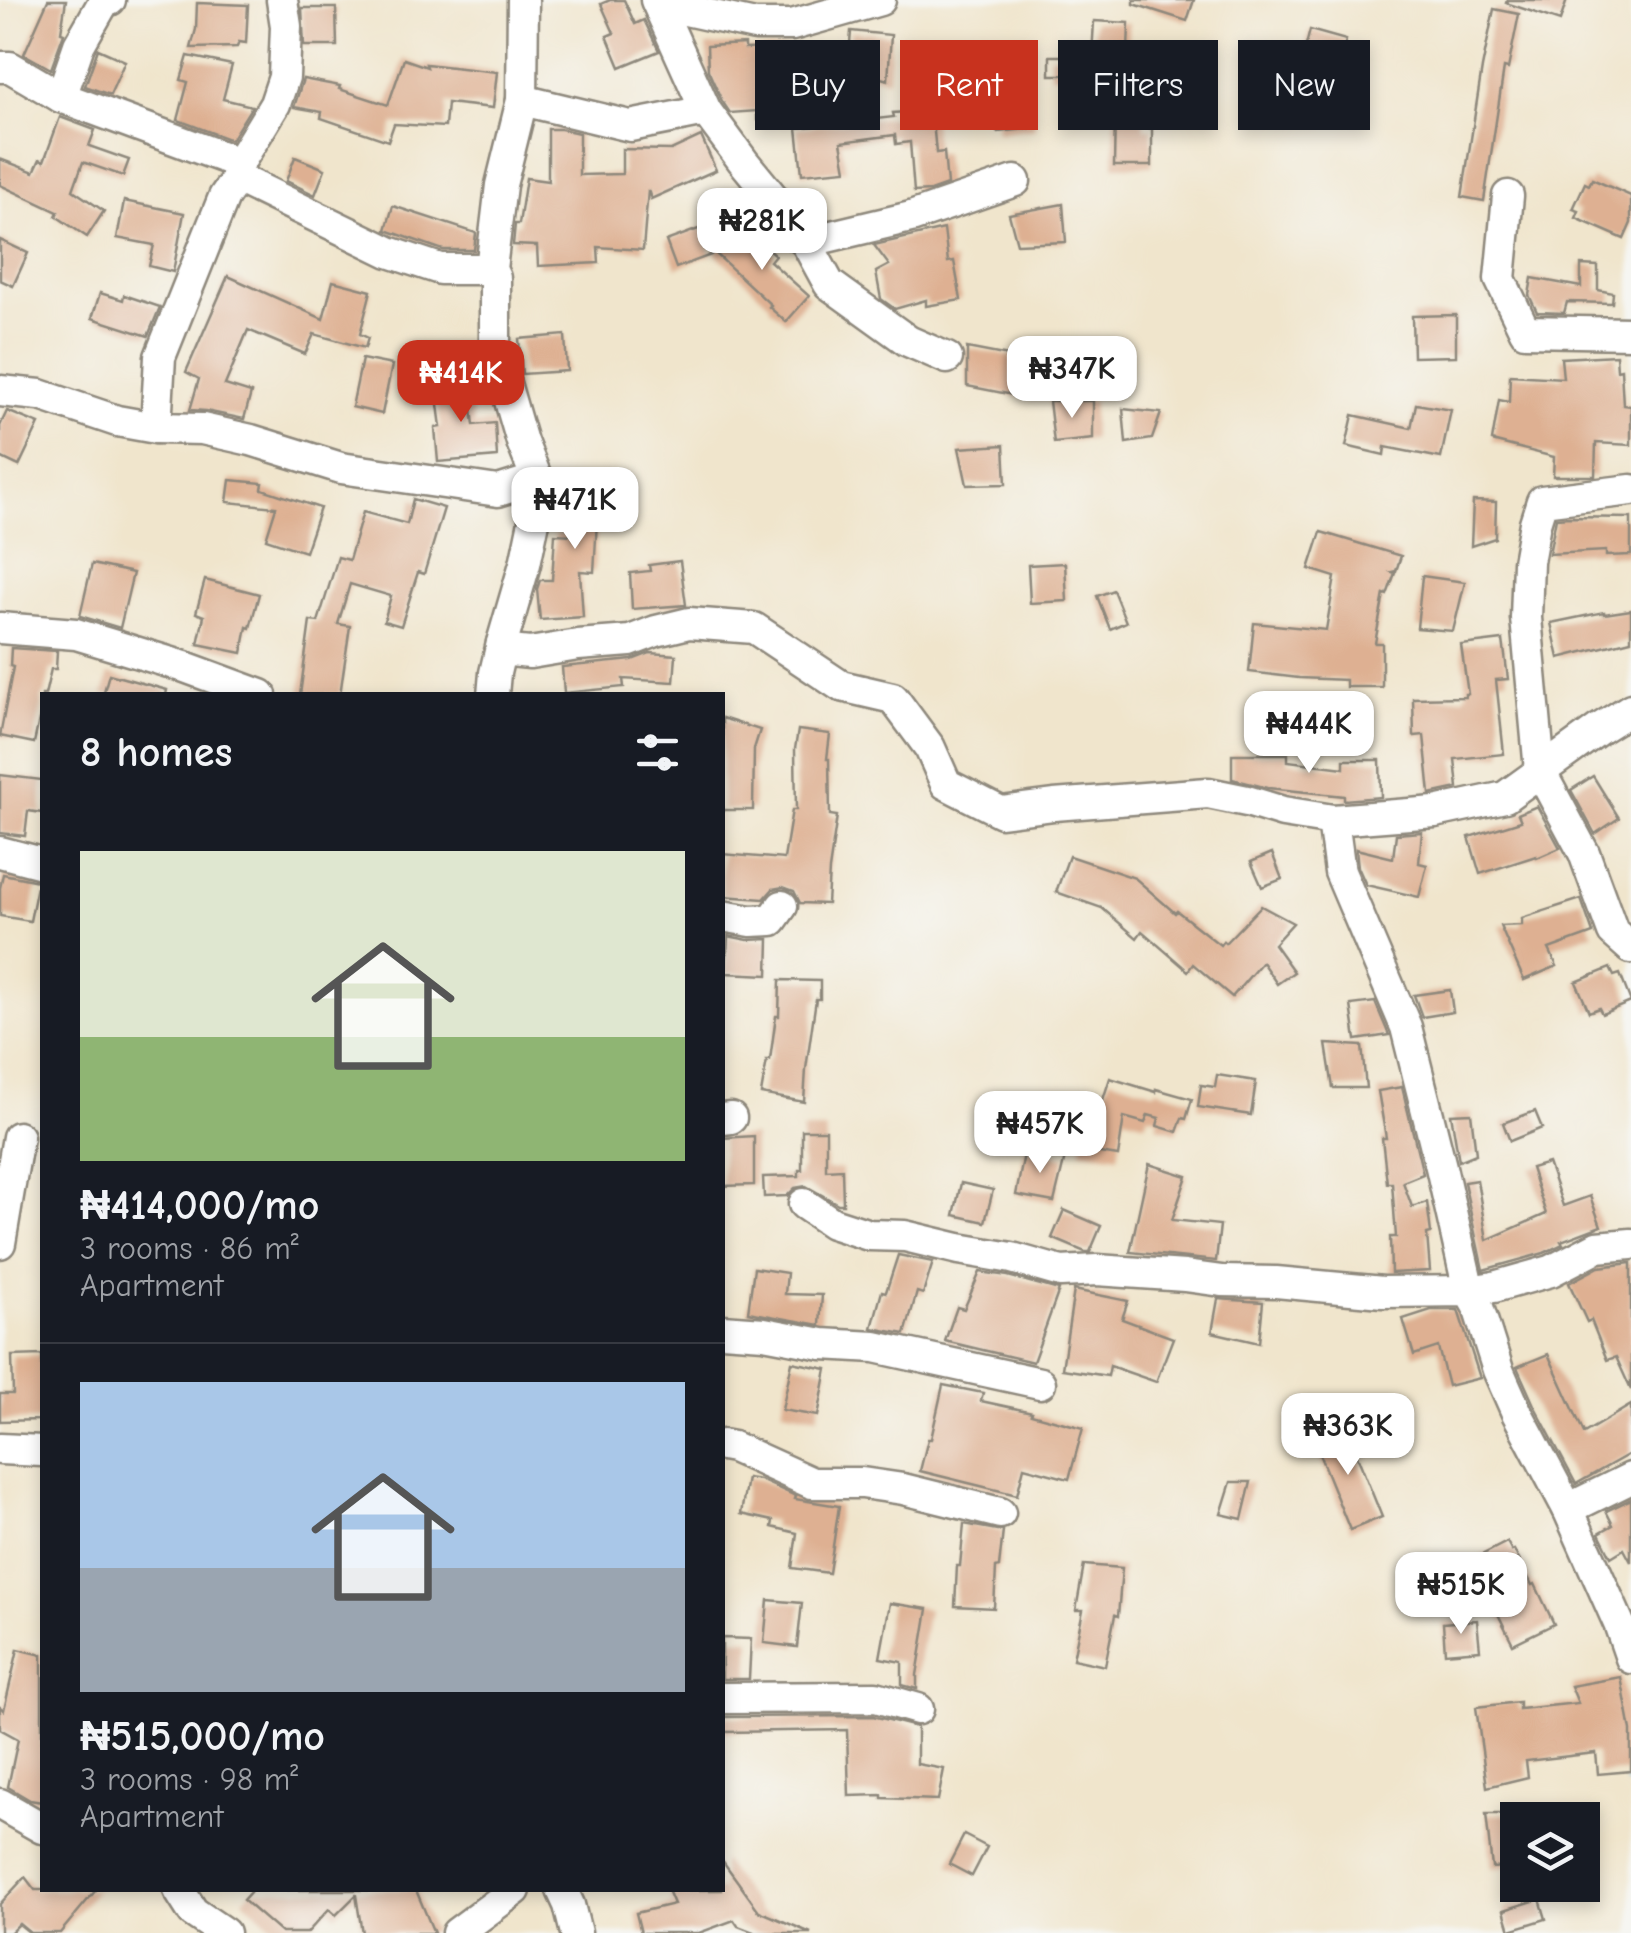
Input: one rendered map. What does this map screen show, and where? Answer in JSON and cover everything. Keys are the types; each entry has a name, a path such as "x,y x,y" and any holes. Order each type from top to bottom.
{"street":[{"path":"61,97 79,45 103,3 110,0"},
{"path":"156,428 160,358 224,197 276,104 284,78 286,26 282,0"},
{"path":"493,692 494,673 537,507 537,479 494,349 492,269 502,184 522,100 524,0"},
{"path":"670,3 755,25 792,24 880,0"},
{"path":"670,3 706,111 793,222 830,284 908,341 947,358"},
{"path":"0,67 10,67 61,97 238,170 388,252 440,269 492,269"},
{"path":"522,100 630,126 706,111"},
{"path":"806,242 911,217 1015,181"},
{"path":"1508,196 1500,279 1525,331 1631,333"},
{"path":"0,392 40,395 100,416 156,428 202,429 341,468 498,491 537,479"},
{"path":"1631,490 1542,500 1528,562 1526,618 1540,771 1584,853 1614,932 1631,948"},
{"path":"502,643 510,651 530,653 630,641 689,623 754,628 841,686 893,698 930,748 946,784 1001,812 1208,793 1333,820 1435,812 1504,796 1631,709"},
{"path":"0,628 76,634 253,692"},
{"path":"1333,820 1340,872 1406,1028 1468,1292 1478,1307 1517,1413 1568,1509 1631,1658"},
{"path":"0,852 40,862"},
{"path":"725,917 772,920 782,906"},
{"path":"0,1243 20,1137"},
{"path":"804,1204 832,1222 869,1236 905,1236 1062,1272 1097,1270 1383,1292 1468,1292 1494,1287 1552,1271 1597,1247 1631,1244"},
{"path":"725,1330 875,1347 1040,1383"},
{"path":"725,1446 812,1482 903,1489 1000,1513"},
{"path":"0,1449 40,1451"},
{"path":"1568,1509 1631,1478"},
{"path":"725,1698 876,1697 918,1709"},
{"path":"0,1804 40,1827"},
{"path":"457,1933 512,1892"},
{"path":"563,1892 576,1933"},
{"path":"189,1912 224,1933"}],"building":[{"path":"48,0 66,0 61,32 64,33 51,69 24,54"},
{"path":"624,0 635,24 644,20 659,51 620,67 607,36 614,33 601,4"},
{"path":"1134,0 1194,0 1187,21 1134,4"},
{"path":"1567,0 1560,21 1506,3"},
{"path":"197,3 248,5 246,43 239,42 237,47 191,48"},
{"path":"302,8 336,8 337,46 304,46"},
{"path":"1494,9 1519,14 1508,69 1504,68 1484,201 1462,197"},
{"path":"1094,21 1129,23 1128,40 1093,40"},
{"path":"1310,30 1346,40 1307,40"},
{"path":"851,31 891,35 888,80 880,78 880,40 850,40"},
{"path":"745,44 745,49 755,49 755,111 730,113 708,70 707,46"},
{"path":"98,49 125,61 110,95 85,86"},
{"path":"188,56 232,65 223,99 252,106 231,140 178,120 188,82 181,80"},
{"path":"1050,56 1058,56 1058,75 1050,75"},
{"path":"404,59 427,67 426,64 497,72 493,108 447,103 445,127 394,124 388,141 321,118 322,112 294,107 303,79 340,86 339,89 388,105"},
{"path":"900,112 900,130 934,130 936,153 944,152 947,185 914,192 910,142 896,144 895,135 841,142 846,170 802,174 797,130 880,130 880,119 894,117 893,113"},
{"path":"60,117 95,130 89,146 129,160 123,176 83,162 73,190 104,211 87,237 56,216 58,212 0,185 0,159 34,172 40,159 44,161"},
{"path":"548,129 579,133 579,175 622,174 622,149 671,150 701,136 716,170 651,199 648,190 643,250 598,247 599,263 538,266 537,246 513,245 526,178 548,181"},
{"path":"1115,130 1152,130 1152,166 1114,166"},
{"path":"295,157 325,169 315,195 286,181"},
{"path":"1592,179 1631,196 1631,223 1624,239 1576,218 1579,211 1573,209 1585,183 1589,185"},
{"path":"124,201 184,213 173,272 149,266 154,245 117,238"},
{"path":"1063,204 1066,242 1017,244 1009,214"},
{"path":"393,206 476,233 474,250 443,250 386,230"},
{"path":"741,225 775,255 770,261 809,296 786,322 715,253"},
{"path":"701,228 711,255 676,268 666,241"},
{"path":"944,229 948,262 954,261 961,300 926,306 926,300 895,309 881,299 876,272 889,265 874,245"},
{"path":"0,240 28,253 13,286 0,280"},
{"path":"1581,265 1598,266 1598,290 1613,293 1612,303 1567,302 1564,313 1537,312 1529,295 1532,278 1581,287"},
{"path":"228,276 323,319 333,281 371,291 360,334 368,338 365,348 314,334 305,354 248,330 225,385 251,393 244,419 190,410 199,379 186,372"},
{"path":"100,293 123,300 124,295 160,307 148,336 92,318"},
{"path":"1456,315 1456,356 1413,357 1412,316"},
{"path":"565,335 567,371 522,374 519,339"},
{"path":"967,348 1019,358 1018,396 967,386"},
{"path":"1616,355 1617,370 1621,369 1623,405 1631,406 1631,445 1596,443 1595,476 1553,476 1554,457 1492,441 1499,400 1509,402 1510,375 1563,378 1561,358"},
{"path":"362,359 392,365 382,414 352,407"},
{"path":"468,377 474,425 495,423 497,457 438,462 435,428 441,427 435,382"},
{"path":"1049,401 1093,401 1093,439 1054,443"},
{"path":"1416,404 1451,410 1441,458 1385,447 1384,455 1346,446 1353,415 1411,428"},
{"path":"1123,409 1161,413 1152,439 1126,443"},
{"path":"7,411 39,424 19,466 0,457 0,426"},
{"path":"1004,445 1006,484 967,485 959,448"},
{"path":"230,480 263,483 262,489 320,508 305,552 266,539 276,507 227,502"},
{"path":"610,481 612,520 597,521 594,572 580,571 583,617 540,620 537,589 540,580 552,580 555,534 573,535 570,484"},
{"path":"413,499 444,508 424,574 418,572 401,626 384,621 391,596 350,584 338,624 350,626 340,692 300,692 310,621 318,622 338,557 349,560 363,512 407,524"},
{"path":"1473,501 1496,502 1495,538 1471,546"},
{"path":"1556,518 1631,518 1631,555 1606,556 1606,551 1549,554"},
{"path":"1321,532 1401,556 1392,572 1395,573 1387,595 1384,594 1375,643 1382,643 1382,687 1346,687 1346,680 1249,672 1254,623 1326,630 1335,577 1309,569"},
{"path":"680,561 686,605 632,609 630,573 650,571 649,565"},
{"path":"1065,563 1067,601 1030,603 1028,565"},
{"path":"92,564 133,573 120,628 80,616"},
{"path":"1422,576 1465,582 1453,631 1417,628"},
{"path":"205,580 259,594 242,653 198,644 204,616 196,613"},
{"path":"1113,590 1126,622 1110,629 1097,596"},
{"path":"1631,610 1631,640 1559,658 1551,623"},
{"path":"1503,640 1508,679 1496,680 1504,754 1455,759 1458,788 1430,794 1424,735 1414,736 1413,698 1465,697 1468,694 1461,645"},
{"path":"11,648 57,651 56,669 51,669 46,692 40,692 34,743 0,736 13,667"},
{"path":"650,653 676,655 674,682 623,679 624,687 564,692 562,667 632,660"},
{"path":"109,674 167,690 167,692 104,692"},
{"path":"725,719 760,730 754,749 753,810 725,810"},
{"path":"798,730 830,734 830,815 837,816 827,904 800,903 794,891 783,887 773,889 764,899 725,896 725,854 784,859 792,810 796,810"},
{"path":"1232,754 1288,754 1288,761 1344,768 1344,760 1380,760 1381,797 1344,800 1344,796 1268,788 1232,779"},
{"path":"0,775 40,780 40,813 28,811 25,836 0,833"},
{"path":"1593,776 1619,818 1595,834 1571,790"},
{"path":"1537,806 1560,848 1480,874 1469,837 1521,821 1518,814"},
{"path":"1422,832 1419,863 1427,865 1419,897 1366,885 1356,849 1393,858 1396,834"},
{"path":"1272,853 1282,879 1262,887 1251,862"},
{"path":"1069,856 1135,878 1220,945 1261,906 1293,923 1274,944 1294,972 1277,984 1262,962 1232,997 1193,964 1188,971 1142,931 1137,938 1102,908 1056,892"},
{"path":"3,874 38,881 30,921 0,916"},
{"path":"1581,899 1593,933 1549,949 1557,966 1524,980 1500,926 1522,925 1522,918"},
{"path":"728,936 769,939 768,975 726,973"},
{"path":"1610,968 1614,976 1620,974 1631,1002 1602,1014 1599,1008 1589,1012 1576,982"},
{"path":"780,980 820,981 804,1102 761,1094 779,1016"},
{"path":"1450,990 1453,1012 1422,1017 1414,995"},
{"path":"1375,1002 1389,1035 1356,1040 1351,1005"},
{"path":"1326,1044 1362,1046 1366,1088 1333,1088"},
{"path":"1217,1075 1256,1081 1251,1115 1198,1107 1201,1085 1215,1087"},
{"path":"1110,1078 1192,1099 1186,1119 1182,1118 1177,1132 1157,1126 1159,1118 1148,1115 1145,1123 1124,1117 1118,1156 1081,1150 1087,1114 1098,1115"},
{"path":"1402,1087 1423,1174 1403,1182 1412,1207 1427,1202 1430,1271 1391,1273 1390,1237 1396,1237 1378,1091"},
{"path":"1535,1111 1542,1128 1510,1141 1503,1123"},
{"path":"1471,1113 1476,1154 1459,1161 1451,1114"},
{"path":"802,1130 826,1130 826,1170 842,1169 843,1204 806,1186 795,1188 787,1196 764,1197 763,1177 799,1176"},
{"path":"754,1136 754,1185 725,1186 725,1138"},
{"path":"1025,1149 1065,1157 1054,1202 1016,1195"},
{"path":"1548,1163 1563,1206 1590,1196 1601,1226 1561,1241 1563,1244 1544,1253 1483,1270 1464,1182 1477,1180 1487,1240 1546,1214 1531,1168"},
{"path":"1149,1164 1187,1176 1172,1220 1220,1225 1216,1261 1130,1252"},
{"path":"961,1183 993,1190 985,1222 954,1215"},
{"path":"1064,1210 1101,1226 1090,1252 1052,1238"},
{"path":"898,1255 933,1262 923,1294 917,1292 905,1334 872,1328"},
{"path":"1631,1263 1631,1390 1616,1357 1607,1360 1591,1320 1587,1322 1569,1283 1599,1267"},
{"path":"754,1268 787,1273 785,1294 822,1295 820,1325 748,1312"},
{"path":"980,1272 1059,1290 1033,1362 945,1341 957,1307 964,1309"},
{"path":"1074,1290 1128,1301 1122,1319 1173,1338 1156,1382 1110,1366 1108,1376 1062,1369"},
{"path":"1218,1299 1263,1302 1259,1343 1212,1332"},
{"path":"1431,1310 1458,1310 1480,1378 1448,1386 1438,1347 1414,1355 1403,1319"},
{"path":"1548,1354 1584,1433 1631,1405 1631,1453 1576,1484 1517,1367"},
{"path":"40,1355 40,1420 0,1421 0,1394 13,1394 12,1356"},
{"path":"792,1362 827,1369 818,1416 782,1410"},
{"path":"943,1385 983,1393 981,1401 1083,1428 1069,1479 1024,1467 1017,1495 920,1471"},
{"path":"1345,1426 1382,1517 1350,1530 1313,1439"},
{"path":"747,1478 760,1480 796,1496 795,1499 839,1506 829,1573 792,1568 797,1533 772,1527 773,1521 741,1514"},
{"path":"1231,1482 1251,1482 1242,1519 1221,1514"},
{"path":"1631,1499 1631,1562 1624,1549 1611,1557 1599,1533 1613,1525 1606,1511"},
{"path":"964,1524 1003,1531 994,1608 955,1606"},
{"path":"1507,1542 1532,1585 1535,1584 1554,1624 1513,1644 1474,1559"},
{"path":"1084,1565 1122,1568 1118,1616 1115,1615 1105,1666 1073,1659 1083,1610 1076,1610"},
{"path":"768,1600 802,1603 797,1647 764,1643"},
{"path":"890,1603 928,1609 917,1689 902,1685 902,1662 880,1658"},
{"path":"1477,1620 1480,1650 1445,1653 1443,1623"},
{"path":"725,1638 751,1639 749,1679 725,1679"},
{"path":"18,1649 40,1654 40,1802 8,1787 18,1739 0,1729 0,1707 4,1710"},
{"path":"1621,1677 1631,1731 1631,1771 1598,1774 1596,1753 1526,1761 1528,1777 1487,1787 1476,1707 1519,1702 1519,1709 1578,1703 1571,1686"},
{"path":"873,1716 917,1727 917,1764 944,1769 938,1800 849,1796 847,1730 725,1732 725,1717"},
{"path":"1486,1814 1500,1814 1500,1867 1492,1868"},
{"path":"964,1835 987,1847 972,1876 949,1864"},
{"path":"725,1864 759,1911 811,1933 756,1933 738,1926 734,1920 699,1933 641,1933 636,1913 674,1904 669,1892 725,1892"},
{"path":"25,1877 40,1892 94,1892 60,1933 30,1933 19,1924 10,1933 0,1933 0,1904"},
{"path":"250,1892 417,1892 434,1933 362,1933 356,1895 336,1915 329,1909 307,1933 281,1933 243,1900"},
{"path":"1541,1902 1546,1919 1510,1930 1504,1910"}]}
